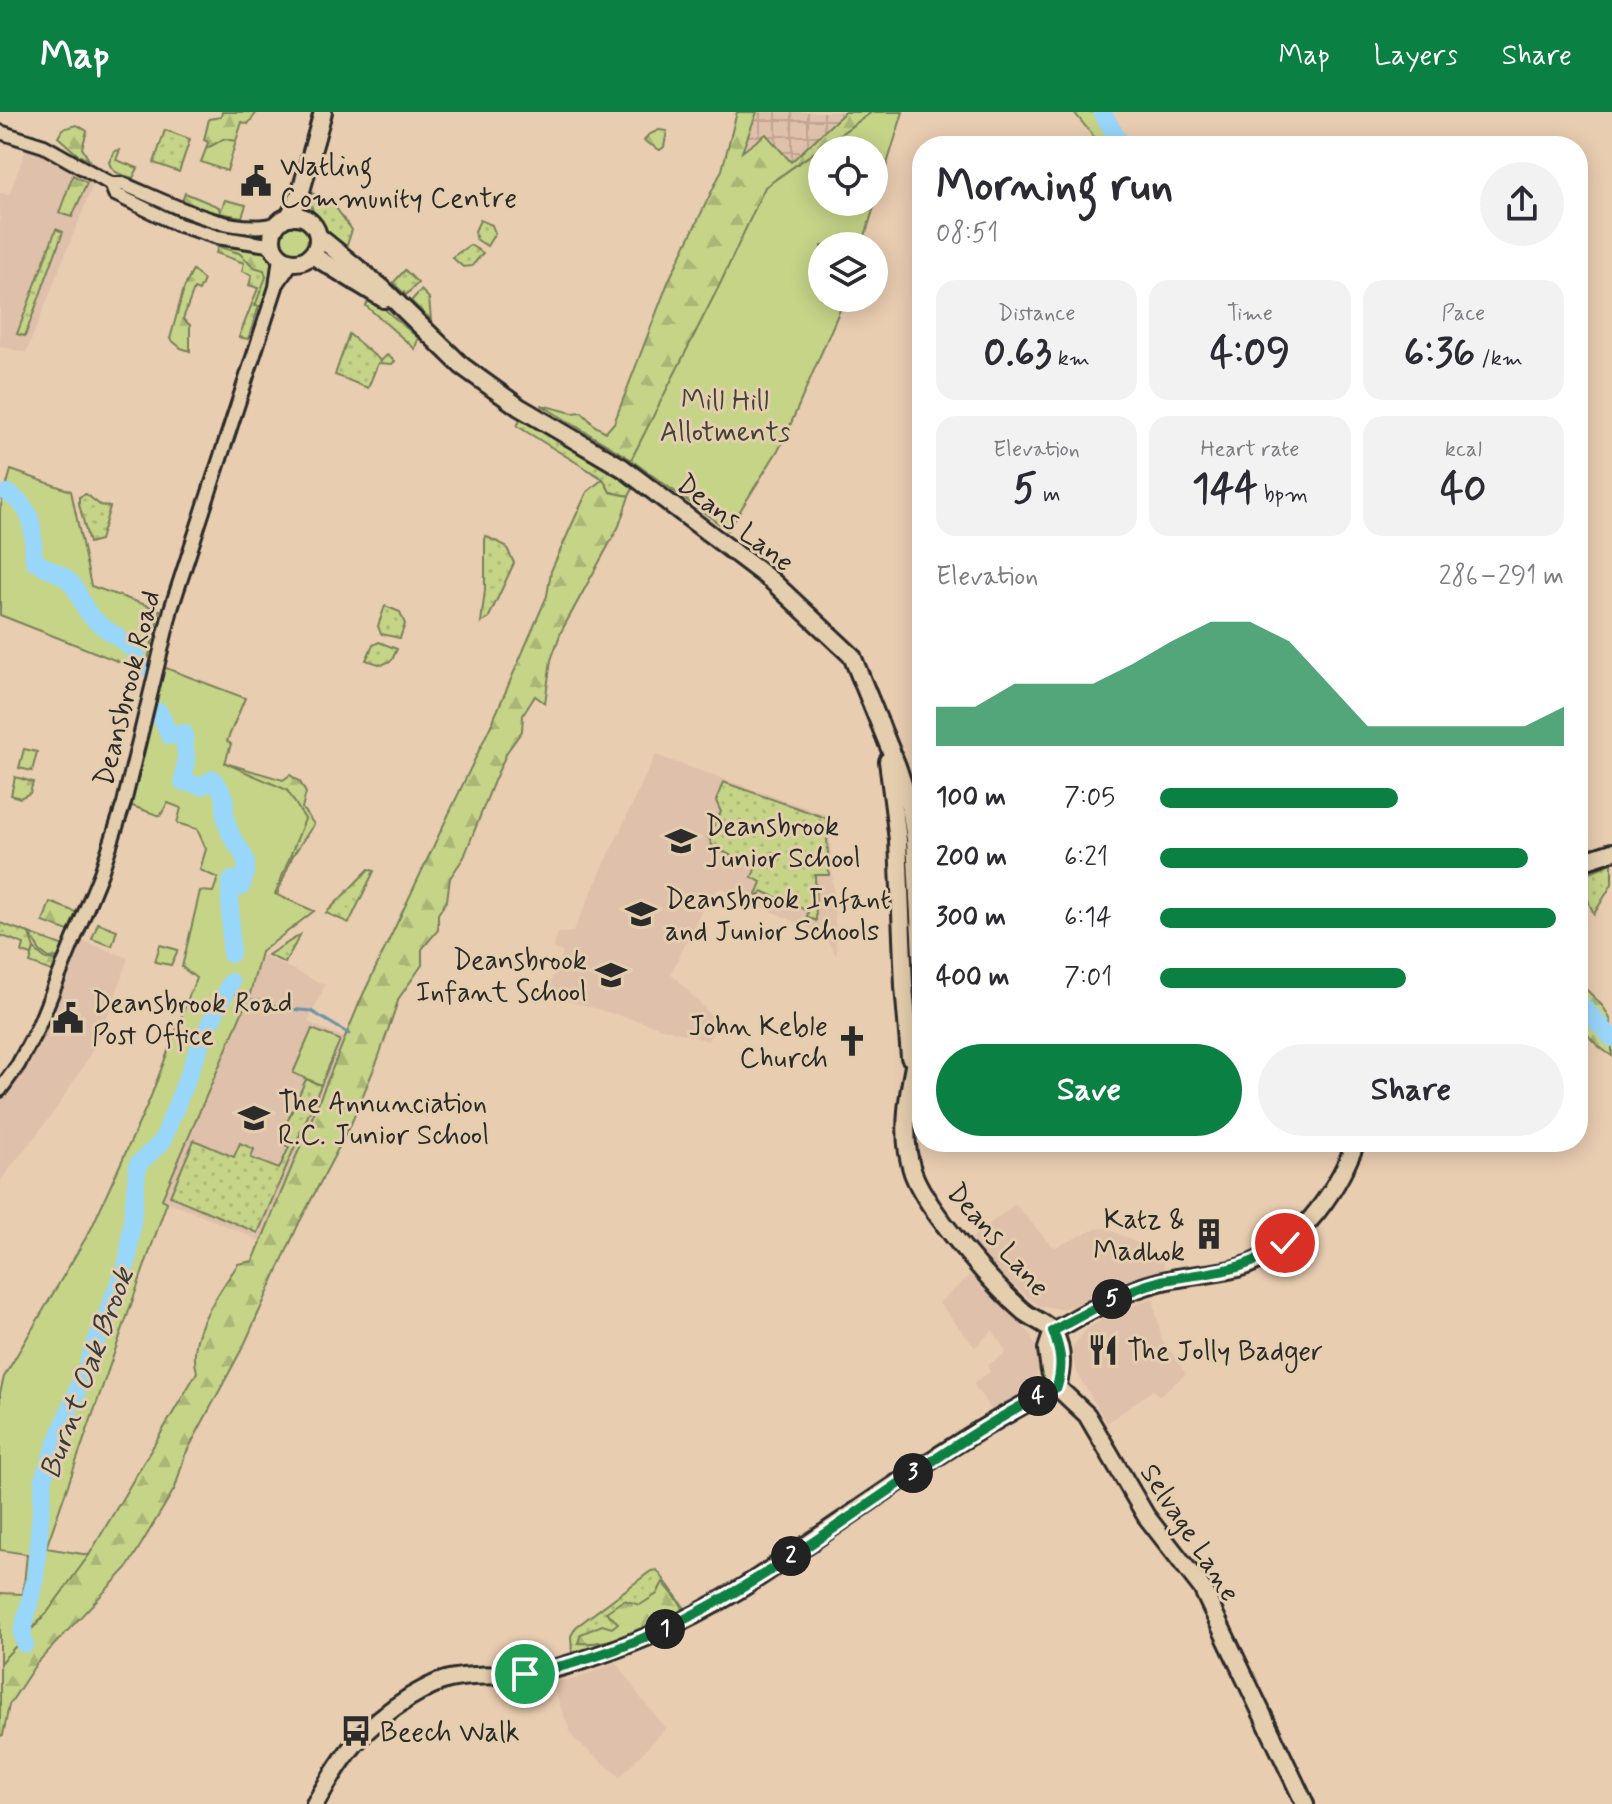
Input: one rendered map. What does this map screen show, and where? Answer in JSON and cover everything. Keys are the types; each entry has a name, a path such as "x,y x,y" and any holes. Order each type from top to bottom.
{"main road":[{"path":"301,191 272,236 282,257 300,262 312,255 317,244 315,227 307,220 300,204 323,112"},
{"path":"284,220 307,220"},
{"name":"Deans Lane","path":"318,236 346,257 462,366 519,407 623,468 772,581 852,656 884,731 912,819"},
{"name":"Deans Lane","path":"312,255 400,307"},
{"name":"Deans Lane","path":"884,731 898,840 904,986 912,1078 906,1141 914,1174 932,1208 1000,1288 1026,1313 1053,1331 1062,1369 1057,1387"},
{"path":"1588,860 1612,852"},
{"path":"1053,1331 1126,1292 1161,1281 1237,1268 1270,1255 1322,1206 1352,1152"},
{"path":"315,1804 360,1736 375,1721 417,1693 452,1678 514,1676 546,1671 654,1634 696,1615 774,1568 904,1478 1024,1403 1057,1387"},
{"name":"Selvage Lane","path":"1057,1387 1087,1415 1146,1516 1202,1588 1305,1804"}],"street":[{"path":"0,132 44,146 111,184 123,184 223,223 267,227 284,220"},
{"path":"111,184 115,194 179,225 217,237 268,245 282,257"},
{"path":"134,188 137,205"},
{"name":"Deansbrook Road","path":"0,1090 18,1065 38,1027 101,873 124,803 171,609 276,287 282,257"}],"shaded area":[{"path":"757,112 845,112 819,136 808,136 808,146 779,173 741,153"},
{"path":"29,141 97,175 26,353 0,346 0,193 9,195"},
{"name":"Deansbrook Infant and Junior Schools","path":"655,755 829,816 837,956 823,935 721,888 709,896 671,973 718,1023 708,1041 545,994 563,953 553,948 558,933 573,932"},
{"path":"76,938 128,958 113,1004 88,1059 54,1112 0,1181 0,1090"},
{"name":"The Annunciation R.C. Junior School","path":"262,955 325,985 308,1022 345,1038 262,1241 161,1199 250,994"},
{"path":"1015,1204 1056,1247 1095,1229 1106,1228 1162,1255 1164,1269 1121,1282 1074,1306 1061,1309 1037,1305 994,1268 976,1248 973,1237"},
{"path":"973,1272 1031,1335 1040,1358 1041,1367 1031,1385 993,1413 973,1383 990,1372 987,1366 1006,1352 993,1330 975,1347 939,1303"},
{"path":"1153,1298 1162,1340 1186,1374 1159,1396 1153,1390 1107,1423 1078,1375 1072,1356 1073,1346 1087,1329 1112,1313"},
{"path":"617,1662 666,1728 620,1777 573,1738 551,1682 575,1679"}],"green space":[{"path":"222,112 257,112 248,124 242,122 236,141 223,139 206,149 208,142 204,140 209,119 221,117"},
{"path":"737,112 757,112 742,152 766,134 791,162 808,146 808,157 776,179 652,472 541,405 573,413 582,412 595,426 606,432 614,423 669,280 722,170"},
{"path":"845,112 872,112 838,136 819,136"},
{"name":"Mill Hill Allotments","path":"872,112 903,112 888,161 888,136 838,136"},
{"path":"1074,112 1108,112 1112,135 1093,136"},
{"path":"77,125 87,131 82,148 89,160 78,155 58,137 63,129"},
{"path":"165,130 190,139 179,172 154,163"},
{"path":"659,130 667,131 664,147 660,150 644,141 648,135"},
{"path":"224,139 236,141 227,171 201,162 206,149"},
{"path":"120,150 116,160 138,168 133,178 118,173 110,166 115,151"},
{"name":"Mill Hill Allotments","path":"808,157 808,216 871,216 866,232 808,232 808,312 839,312 783,442 728,530 631,460 765,187"},
{"path":"73,175 87,183 72,217 59,213"},
{"path":"185,193 219,207 220,213 203,212 182,201"},
{"path":"311,193 331,201 352,230 345,251 316,218"},
{"path":"138,196 270,230 267,240 213,230 144,203"},
{"path":"225,200 246,205 242,217 220,213"},
{"path":"480,220 492,225 495,233 487,246 476,239 475,231"},
{"path":"294,226 300,227 308,235 308,247 300,255 294,256 288,255 280,247 279,241 280,235 288,227"},
{"path":"56,229 63,232 25,336 17,334"},
{"path":"218,242 256,247 274,261 273,278 261,306 255,306 266,277 264,270 254,267 239,253 216,246"},
{"path":"219,245 232,246 270,273 248,339 239,337 258,288 249,285 252,275 242,271 244,263 216,253"},
{"path":"470,245 483,253 472,266 463,267 452,257"},
{"path":"193,270 204,280 199,291 194,289 183,319 190,325 190,351 170,339 184,288"},
{"path":"405,270 418,283 406,295 393,283"},
{"path":"421,290 429,298 431,320 411,301"},
{"path":"374,300 418,338 415,349 366,306 368,301"},
{"path":"349,334 381,361 387,355 395,361 392,364 378,363 368,388 335,375"},
{"path":"521,419 634,487 629,496 610,492 603,479 517,426"},
{"path":"11,470 71,491 91,586 160,610 145,672 0,615 0,509"},
{"path":"603,479 610,492 629,496 619,526 561,632 551,660 545,703 535,696 523,715 522,731 507,752 464,857 450,878 447,900 438,914 438,930 422,949 422,965 399,998 351,1124 299,1223 245,1343 185,1455 175,1488 127,1568 36,1664 9,1705 3,1735 0,1736 0,1655 42,1558 89,1555 197,1372 196,1344 206,1315 238,1264 253,1261 361,999 492,723 547,596 551,571 587,492"},
{"path":"86,494 100,505 110,507 100,540 89,543 79,504 79,497"},
{"path":"485,536 506,546 514,563 488,619 481,623 485,590"},
{"path":"385,606 400,612 405,624 400,638 381,634 378,626"},
{"path":"379,642 397,649 392,660 382,665 366,660 373,645"},
{"path":"158,665 245,698 227,741 231,744 225,763 287,790 305,819 275,894 314,911 261,952 250,994 162,1199 167,1202 46,1548 89,1555 46,1614 0,1663 0,1593 23,1594 27,1554 0,1550 0,1393 4,1377 91,1229 149,1101 196,978 182,967 200,891 213,892 218,878 200,870 206,849 197,829 177,823 181,808 168,803 160,816 124,803"},
{"path":"24,749 37,752 32,771 19,768"},
{"path":"222,762 283,780 290,775 300,782 306,793 302,808 314,824 292,857 274,902"},
{"path":"15,777 33,782 30,793 20,798 11,795"},
{"path":"723,782 826,818 829,875 815,875 816,921 807,917 808,911 762,891 759,896 756,895 761,882 752,877 756,867 713,847 708,836 721,812 716,801"},
{"path":"1612,863 1612,884 1594,914 1588,901 1588,873"},
{"path":"369,869 374,871 349,923 326,913"},
{"path":"50,902 78,913 71,932 43,922"},
{"path":"0,923 29,933 34,949 32,955 22,952 24,944 0,935"},
{"path":"98,923 117,930 112,946 92,939"},
{"path":"29,933 64,946 60,957 49,958 40,951"},
{"path":"300,935 285,963 268,955"},
{"path":"160,945 178,950 171,965 155,962"},
{"path":"34,949 46,959 58,960 54,972 30,963"},
{"path":"912,967 912,1050 909,968"},
{"path":"1588,990 1609,1016 1612,1056 1588,1035"},
{"path":"312,1029 340,1040 321,1085 293,1073"},
{"path":"306,1079 321,1085 258,1233 170,1196 194,1140 234,1157 240,1143 254,1149 251,1158 279,1169 289,1147 285,1145 290,1132 284,1129"},
{"path":"657,1570 684,1607 683,1616 647,1631 572,1654 571,1636 576,1627 651,1571"},
{"path":"663,1582 682,1606 680,1615 617,1639 578,1643 581,1634 602,1625 612,1628 618,1623 606,1612 624,1600 640,1605 657,1594"}],"waterway":[{"path":"1102,112 1116,136"},
{"name":"Burnt Oak Brook","path":"8,493 28,514 33,531 34,561 71,582 90,615 133,650 141,667"},
{"name":"Burnt Oak Brook","path":"159,712 170,736 184,733 186,760 183,782 202,786 213,779 224,799 228,827 245,860 241,887 232,880 230,885 231,954"},
{"name":"Burnt Oak Brook","path":"25,1644 22,1634 35,1580 44,1476 128,1260 138,1164 162,1142 204,1035 231,982"},
{"path":"228,990 279,1008 311,1011 349,1034"},
{"path":"1588,1012 1612,1038"}],"place":[{"name":"Watling Community Centre","path":"256,181"},
{"name":"Deansbrook Junior School","path":"681,841"},
{"name":"Deansbrook Infant and Junior Schools","path":"641,914"},
{"name":"Deansbrook Infant School","path":"611,975"},
{"name":"Deansbrook Road Post Office","path":"68,1018"},
{"name":"John Keble Church","path":"852,1041"},
{"name":"The Annunciation R.C. Junior School","path":"254,1118"},
{"name":"Katz & Madhok","path":"1209,1234"},
{"name":"The Jolly Badger","path":"1103,1350"},
{"name":"Beech Walk","path":"356,1731"}],"route":[{"path":"525,1674 546,1671 603,1652 696,1615 774,1568 904,1478 1024,1403 1057,1387 1062,1369 1053,1331 1126,1292 1161,1281 1237,1268 1270,1255 1285,1243"}]}
